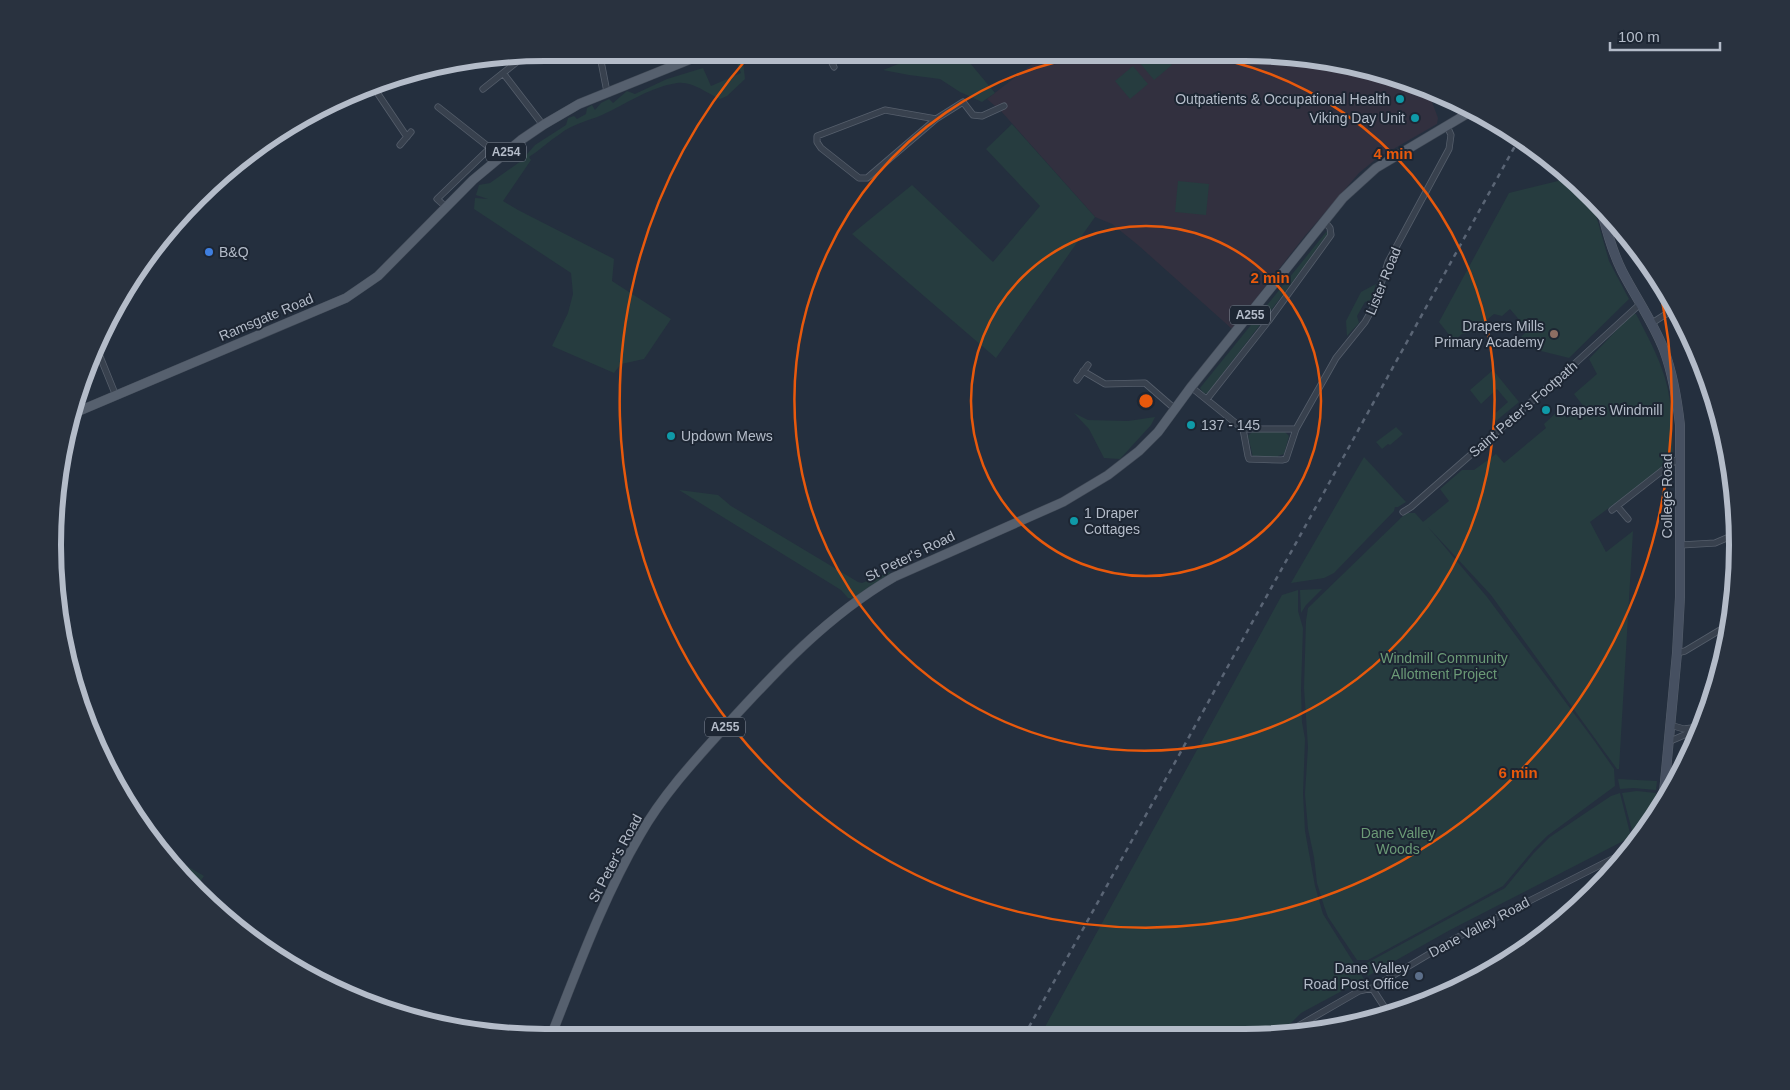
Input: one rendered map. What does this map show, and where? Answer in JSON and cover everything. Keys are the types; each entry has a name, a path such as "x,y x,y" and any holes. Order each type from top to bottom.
{"main road":[{"name":"Ramsgate Road","path":"81,410 346,298 378,276 473,180 543,124 579,104 685,61"},
{"name":"St Peter's Road","path":"554,1029 612,888 641,833 658,807 706,749 777,672 829,623 869,591 948,552 1039,514 1086,490 1139,451 1158,432 1191,387 1343,198 1376,168 1466,115"},
{"name":"College Road","path":"1606,223 1615,254 1664,349 1677,397 1680,425 1681,545 1677,653 1664,786"}],"street":[{"path":"601,61 607,92"},
{"path":"831,61 834,68"},
{"path":"483,89 517,62"},
{"path":"503,73 543,124"},
{"path":"377,92 409,134 400,144"},
{"path":"936,119 885,110 817,136 817,142 821,148 859,178 866,178 936,119 963,102 973,115 982,116 1004,106"},
{"path":"438,107 490,148 499,158"},
{"name":"Lister Road","path":"1244,429 1250,459 1286,459 1296,429 1336,358 1366,322 1374,306 1388,262 1449,149 1451,135 1447,126"},
{"path":"446,207 437,199 490,148"},
{"path":"1207,399 1270,319 1331,236 1330,228 1325,222"},
{"name":"Saint Peter's Footpath","path":"1403,512 1412,507 1640,304"},
{"path":"1652,323 1669,312"},
{"path":"100,356 116,396"},
{"path":"1077,380 1088,365"},
{"path":"1083,372 1105,384 1145,383 1175,409"},
{"path":"1191,387 1244,429 1296,429"},
{"path":"1628,519 1615,508 1681,457"},
{"path":"1681,545 1715,542 1729,537"},
{"path":"1677,653 1685,651 1721,629"},
{"path":"1670,725 1684,729 1692,728"},
{"path":"1668,742 1689,733 1692,728"},
{"name":"Dane Valley Road","path":"1298,1026 1359,991 1372,988 1456,938 1614,858"},
{"path":"1372,988 1385,1008"}],"shaded area":[{"path":"1036,61 1277,62 1339,71 1400,87 1431,98 1438,118 1437,124 1376,159 1359,173 1304,237 1232,329 1138,245 1112,224 1095,217 1001,111 987,99"}],"green space":[{"path":"736,61 743,61 745,79 727,96 720,99 699,88 683,83 657,88 602,115 570,128 529,157 531,160 503,201 614,259 612,281 671,319 644,359 621,364 614,373 552,346 568,313 573,294 571,273 474,209 475,198 488,199 476,195 479,185 490,183 521,161 535,145 566,125 568,118 574,116 577,119 586,114 587,108 592,105 595,110 601,103 609,99 613,103 627,91 635,94 667,79 703,68 711,86 741,73"},
{"path":"906,61 961,61 970,63 995,93 982,102 960,92 940,79 883,70"},
{"path":"1169,61 1172,65 1154,80 1139,62"},
{"path":"1133,66 1148,84 1130,99 1115,81"},
{"path":"1012,124 1095,217 996,358 852,234 912,185 993,262 1040,206 986,149"},
{"path":"1557,176 1595,211 1609,261 1629,299 1569,358 1529,348 1521,337 1528,330 1510,309 1502,316 1494,314 1472,332 1462,334 1454,341 1439,322 1509,193 1558,181"},
{"path":"1178,181 1209,184 1206,215 1175,212"},
{"path":"1327,231 1326,238 1208,393 1204,394 1200,388"},
{"path":"1376,284 1371,300 1365,302 1357,316 1359,323 1347,336 1346,321 1361,292"},
{"path":"1633,313 1636,314 1648,337 1668,388 1671,408 1673,460 1590,522 1606,552 1633,531 1619,769 1617,769 1491,595 1428,527 1487,597 1593,739 1614,769 1615,786 1547,836 1503,886 1368,960 1357,960 1328,917 1317,883 1308,829 1305,794 1308,747 1304,688 1308,608 1406,513 1415,513 1423,522 1449,501 1440,489 1462,470 1474,470 1496,454 1504,463 1546,428 1544,424 1560,409 1567,418 1584,407 1574,394 1597,374 1589,359"},
{"path":"1493,370 1519,402 1496,421 1492,416 1508,402 1497,389 1481,404 1470,390"},
{"path":"1074,413 1088,420 1128,421 1155,417 1151,425 1120,459 1104,458 1089,429"},
{"path":"1396,427 1403,434 1382,449 1376,442"},
{"path":"1252,432 1285,432 1289,436 1284,454 1278,456 1278,458 1253,457 1248,436"},
{"path":"1364,457 1406,502 1395,507 1394,511 1334,573 1324,578 1291,583"},
{"path":"679,490 718,495 731,506 858,582 862,583 890,572 891,577 854,599 848,598 841,590"},
{"path":"1322,589 1306,605 1301,613 1300,590"},
{"path":"1298,590 1298,611 1303,628 1301,689 1302,722 1305,739 1303,794 1305,831 1315,886 1323,914 1364,979 1301,1013 1286,1027 1245,1029 1044,1029 1282,595"},
{"path":"1618,779 1657,781 1656,790 1620,789"},
{"path":"1637,791 1656,793 1656,800 1633,834 1622,793"},
{"path":"1620,793 1630,837 1450,930 1368,976 1364,969 1367,963 1505,888 1550,837 1611,796"},
{"path":"179,861 204,876 199,883"}],"railway":[{"path":"1028,1029 1516,144"}],"place":[{"name":"Outpatients & Occupational Health","path":"1400,99"},
{"name":"Viking Day Unit","path":"1415,118"},
{"name":"B&Q","path":"209,252"},
{"name":"Drapers Mills Primary Academy","path":"1554,334"},
{"name":"Drapers Windmill","path":"1546,410"},
{"name":"137 - 145","path":"1191,425"},
{"name":"Updown Mews","path":"671,436"},
{"name":"1 Draper Cottages","path":"1074,521"},
{"name":"Dane Valley Road Post Office","path":"1419,976"}],"park label":[{"name":"Windmill Community Allotment Project","path":"1444,666"},
{"name":"Dane Valley Woods","path":"1398,842"}]}
